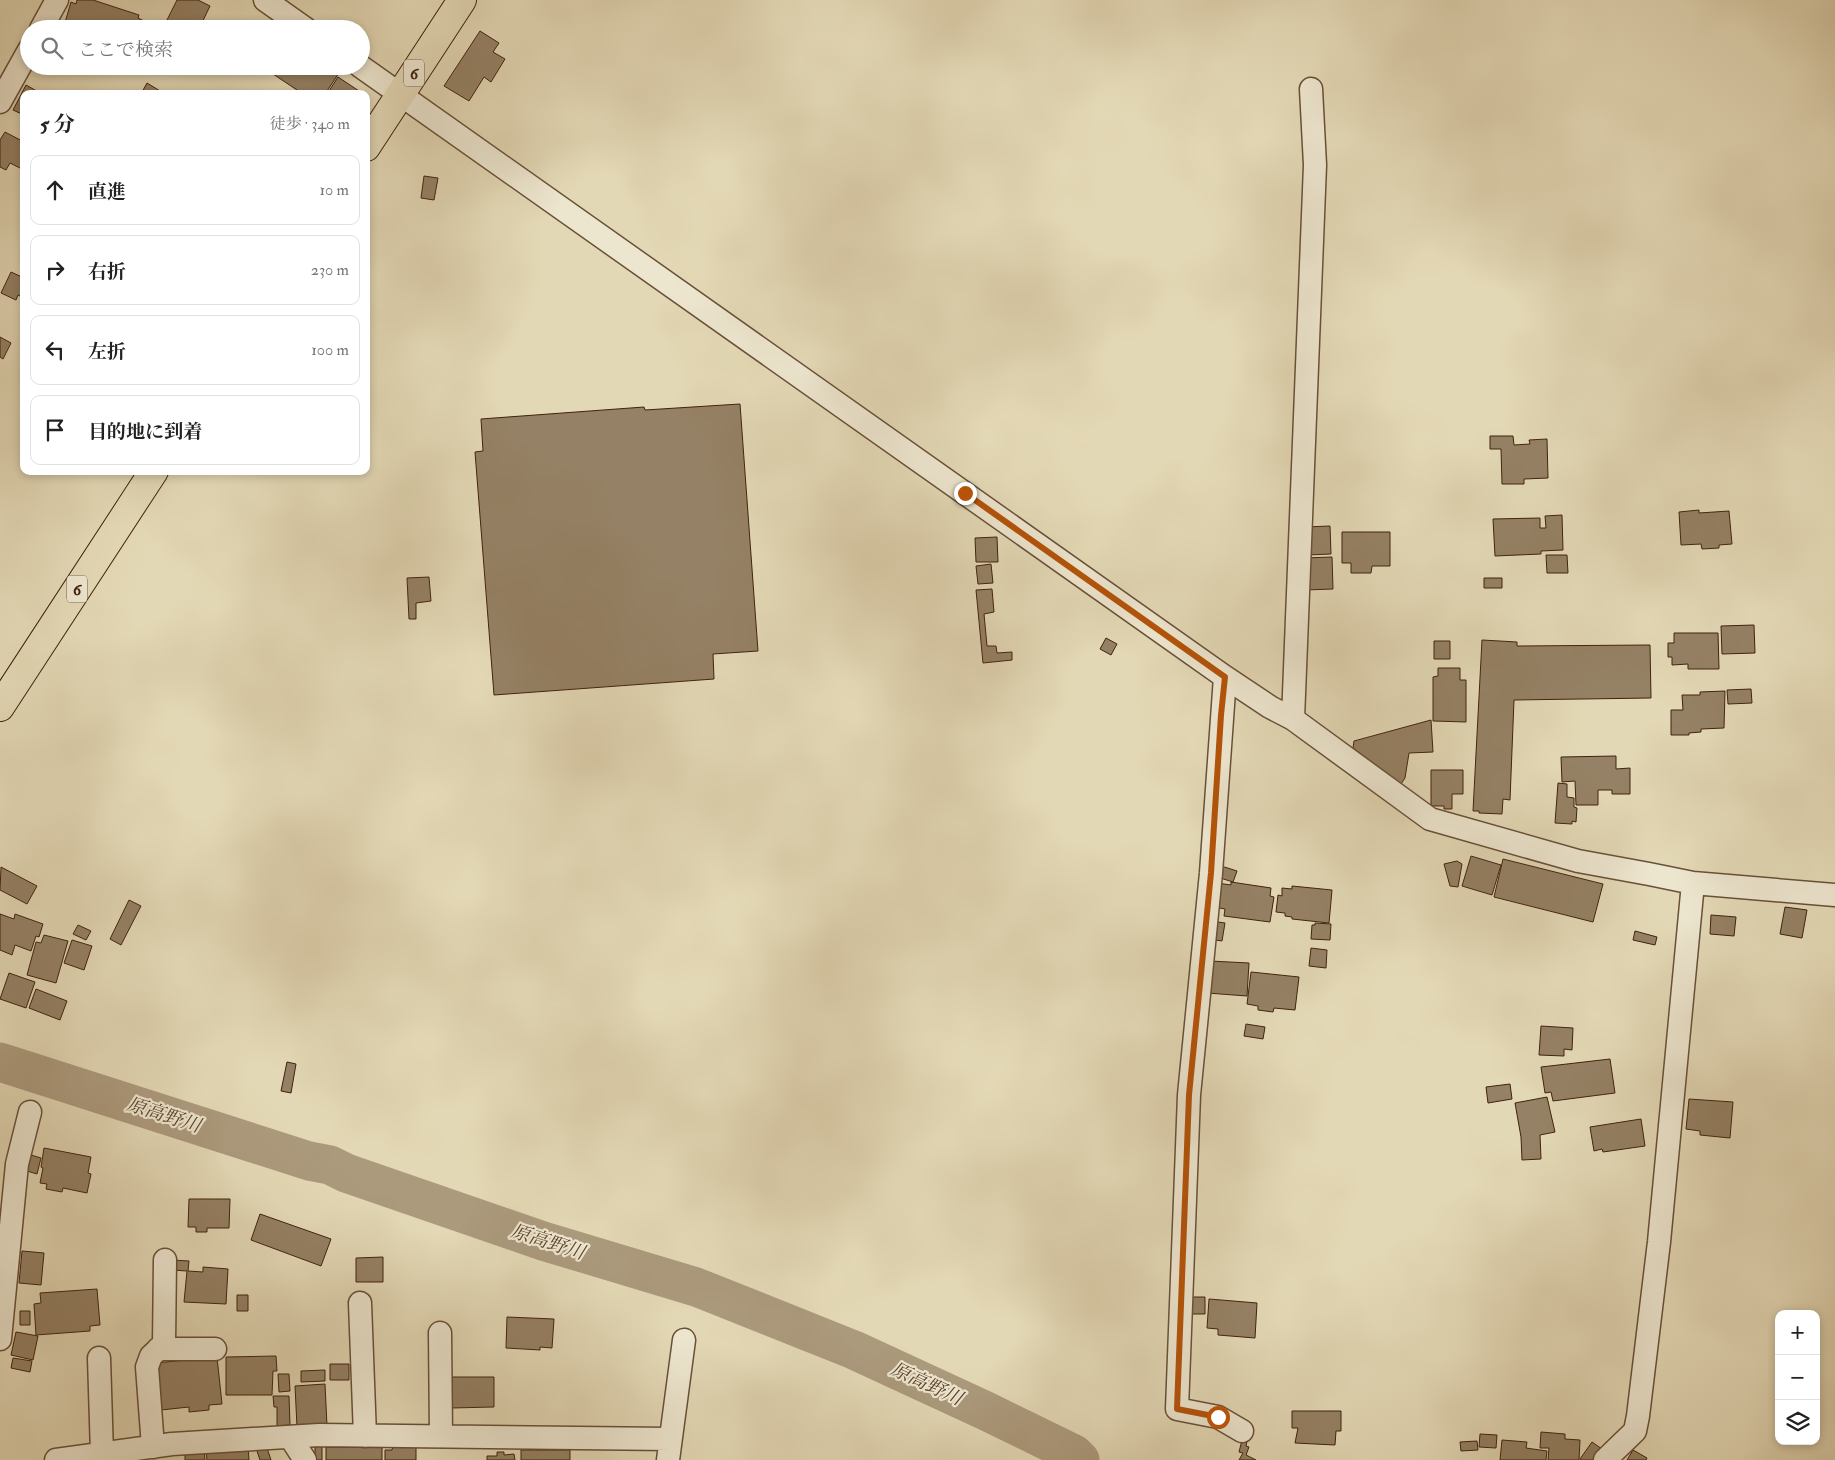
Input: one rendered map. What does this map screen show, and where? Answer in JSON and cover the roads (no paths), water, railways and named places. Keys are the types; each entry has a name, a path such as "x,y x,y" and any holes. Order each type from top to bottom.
{"highway":[{"name":"6","path":"370,141 462,0"},
{"name":"6","path":"2,700 151,475"}],"street":[{"path":"46,20 57,0"},
{"path":"265,0 293,20"},
{"path":"0,102 16,60"},
{"path":"370,73 1225,677 1293,720 1430,819 1578,861 1693,883 1835,895"},
{"path":"1293,720 1315,165 1311,89"},
{"path":"1225,677 1211,873 1189,1095 1177,1409 1218,1417 1242,1430"},
{"path":"1605,1460 1635,1431 1638,1416 1659,1242 1693,883"},
{"path":"0,1339 17,1164 30,1112"},
{"path":"153,1446 147,1367 151,1356 164,1344 165,1260"},
{"path":"360,1303 364,1436"},
{"path":"440,1333 441,1436"},
{"path":"56,1460 172,1444 320,1435 441,1436 669,1450 684,1340"},
{"path":"158,1349 215,1349"},
{"path":"99,1358 102,1454"},
{"path":"290,1437 305,1460"}],"waterway":[{"name":"原高野川","path":"0,1062 309,1161 330,1165 346,1173 543,1241 696,1287 854,1350 986,1411 1074,1454 1080,1460"}]}
